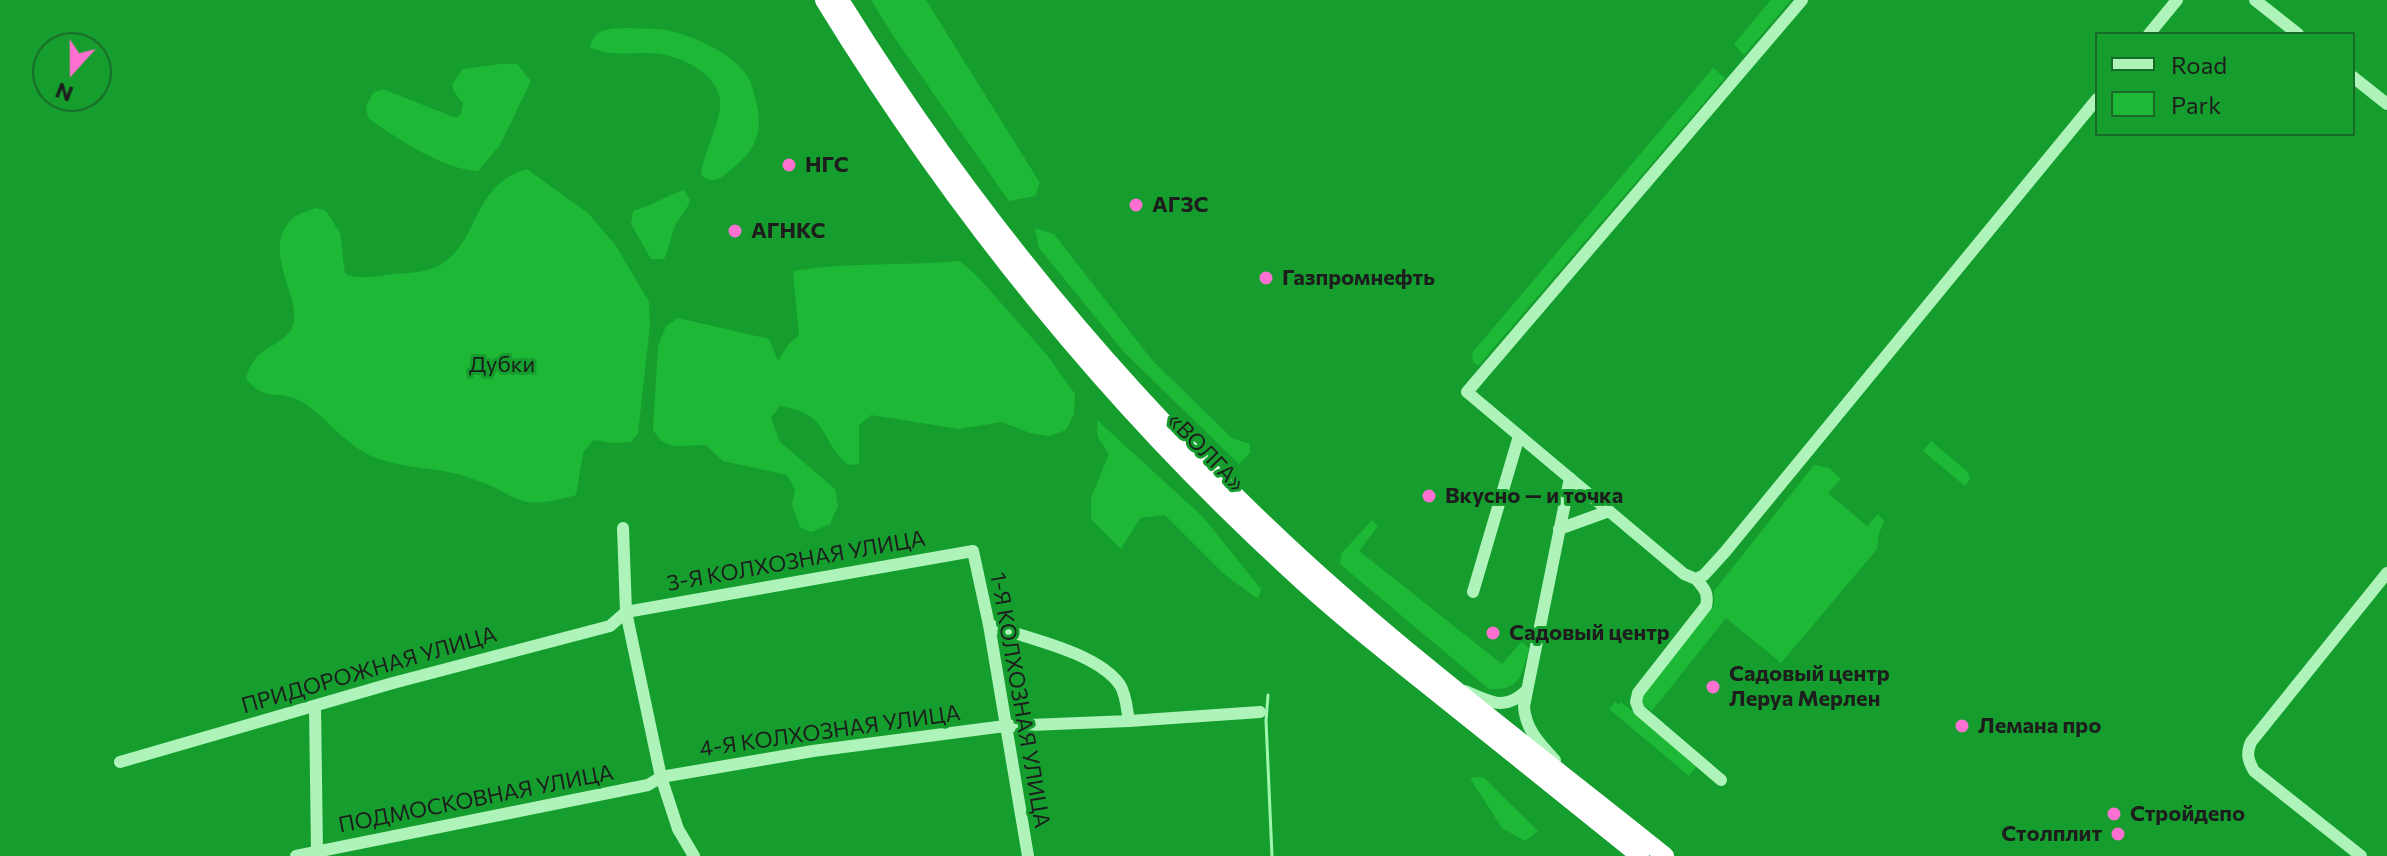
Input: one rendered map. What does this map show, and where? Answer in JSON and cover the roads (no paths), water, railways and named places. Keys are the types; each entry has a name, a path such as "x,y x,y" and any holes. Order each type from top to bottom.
{"highway":[{"name":"«ВОЛГА»","path":"824,0 910,133 996,250 1117,394 1184,466 1288,569 1354,626 1640,856"},
{"name":"«ВОЛГА»","path":"840,0 920,120 1018,254 1140,398 1286,545 1451,686"},
{"path":"1451,686 1665,856"}],"street":[{"path":"1721,780 1639,710 1636,702 1638,693 1706,606 1706,590 1467,392 1802,0"},
{"path":"2151,32 2177,0"},
{"path":"2255,0 2295,32"},
{"path":"2355,79 2387,104"},
{"path":"1696,579 1704,575 1725,552 2095,101"},
{"path":"1473,592 1519,436"},
{"path":"1570,478 1527,690 1525,718 1574,783"},
{"path":"1559,529 1609,511"},
{"path":"623,528 626,612 661,777 678,829 694,856"},
{"name":"3-Я КОЛХОЗНАЯ УЛИЦА","path":"626,612 973,551"},
{"name":"1-Я КОЛХОЗНАЯ УЛИЦА","path":"973,551 989,625 1028,856"},
{"path":"2361,856 2254,771 2247,750 2387,573"},
{"name":"ПРИДОРОЖНАЯ УЛИЦА","path":"120,762 610,626 626,612"},
{"path":"989,625 1090,659 1106,669 1122,687 1129,721"},
{"path":"1451,686 1495,704 1509,704 1527,690"},
{"path":"315,706 317,851"},
{"name":"4-Я КОЛХОЗНАЯ УЛИЦА","path":"661,777 813,751 1005,726 1260,712"},
{"name":"ПОДМОСКОВНАЯ УЛИЦА","path":"296,856 648,785 661,777"}],"waterway":[{"path":"1268,695 1266,721 1272,856"}],"place":[{"name":"НГС","path":"789,165"},
{"name":"АГЗС","path":"1136,205"},
{"name":"АГНКС","path":"735,231"},
{"name":"Газпромнефть","path":"1266,278"},
{"name":"Вкусно — и точка","path":"1429,496"},
{"name":"Садовый центр","path":"1493,633"},
{"name":"Садовый центр Леруа Мерлен","path":"1713,687"},
{"name":"Лемана про","path":"1962,726"},
{"name":"Стройдепо","path":"2114,814"},
{"name":"Столплит","path":"2118,834"}],"park label":[{"name":"Дубки","path":"502,365"}]}
